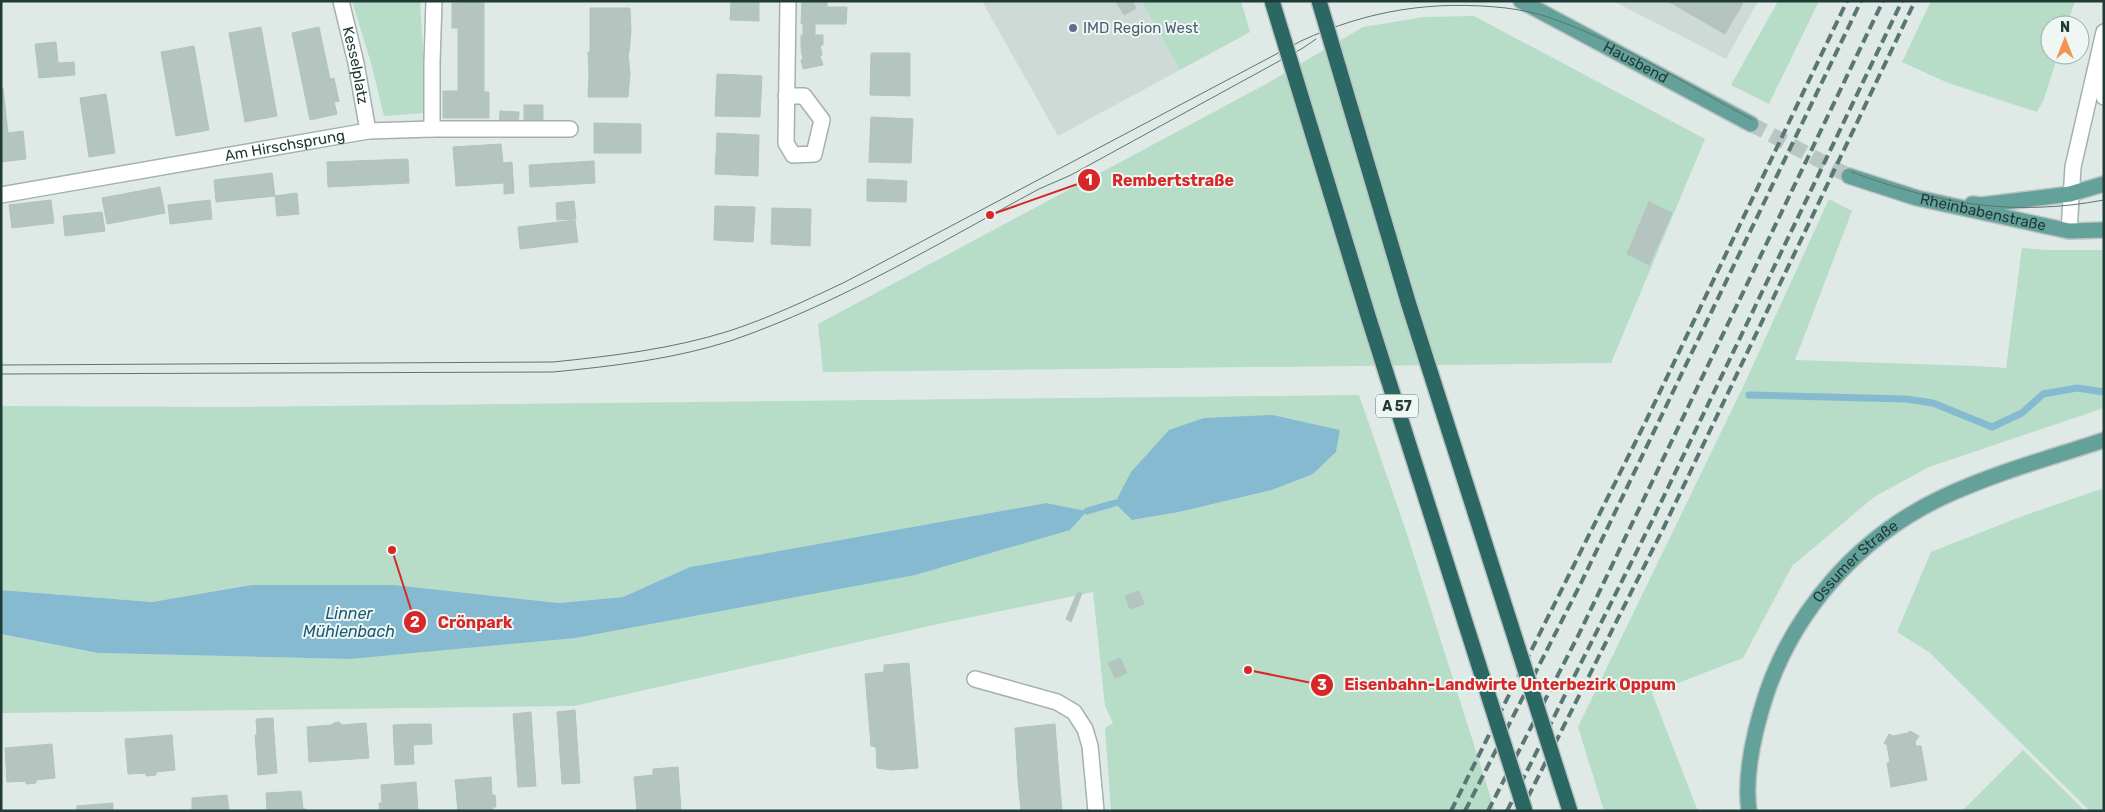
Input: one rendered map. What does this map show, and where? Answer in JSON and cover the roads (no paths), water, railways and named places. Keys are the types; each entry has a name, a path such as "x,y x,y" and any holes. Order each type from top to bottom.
{"highway":[{"name":"A 57","path":"1272,1 1369,319 1525,811"},
{"name":"A 57","path":"1320,1 1409,305 1570,811"}],"main road":[{"name":"Hausbend","path":"1520,1 1751,124"},
{"path":"1849,176 1923,200"},
{"name":"Rheinbabenstraße","path":"1923,200 1980,205 2070,194 2104,184"},
{"name":"Rheinbabenstraße","path":"1923,200 2069,231 2104,230"},
{"name":"Ossumer Straße","path":"1749,811 1750,762 1758,721 1775,670 1796,629 1824,590 1854,558 1888,530 1942,498 1992,477 2104,440"}],"street":[{"name":"Kesselplatz","path":"341,1 356,63 368,132"},
{"path":"432,129 434,1"},
{"path":"786,96 788,1"},
{"path":"2069,231 2072,167 2104,32"},
{"path":"2096,66 2104,97"},
{"name":"Am Hirschsprung","path":"1,195 368,132 432,129 570,129"},
{"path":"975,679 1057,702 1074,712 1085,729 1090,746 1096,811"}],"water":[{"path":"1273,415 1340,430 1336,452 1313,474 1272,490 1179,512 1132,520 1115,503 1131,472 1169,430 1204,418"},
{"name":"Linner Mühlenbach","path":"1046,503 1087,511 1070,530 915,575 575,638 349,659 98,653 1,634 1,590 152,602 251,585 394,585 559,603 623,597 690,567"}],"waterway":[{"path":"1749,395 1906,399 1933,403 1992,427 2022,413 2043,394 2077,388 2104,392"},
{"name":"Linner Mühlenbach","path":"1087,511 1115,503"}],"tunnel":[{"path":"1751,124 1849,176"}],"tram line":[{"path":"1,365 553,362 642,351 686,343 729,331 773,315 845,282 1301,41 1351,22 1401,10 1453,5 1479,6 1512,9 1546,16 1629,52 1753,120"},
{"path":"1,374 553,372 644,361 711,347 773,325 889,271 1039,189 1071,175 1303,48 1316,39"},
{"path":"1852,172 1914,192 1976,204 2038,207 2104,200"}],"railway":[{"path":"1451,811 1645,423 1847,1"},
{"path":"1465,811 1581,583 1861,1"},
{"path":"1488,811 1579,634 1883,1"},
{"path":"1507,811 1651,523 1902,1"},
{"path":"1521,811 1663,529 1915,1"}],"place":[{"name":"IMD Region West","path":"1073,28"},
{"name":"Rembertstraße","path":"990,215"},
{"name":"Crönpark","path":"392,550"},
{"name":"Eisenbahn-Landwirte Unterbezirk Oppum","path":"1248,670"}]}
